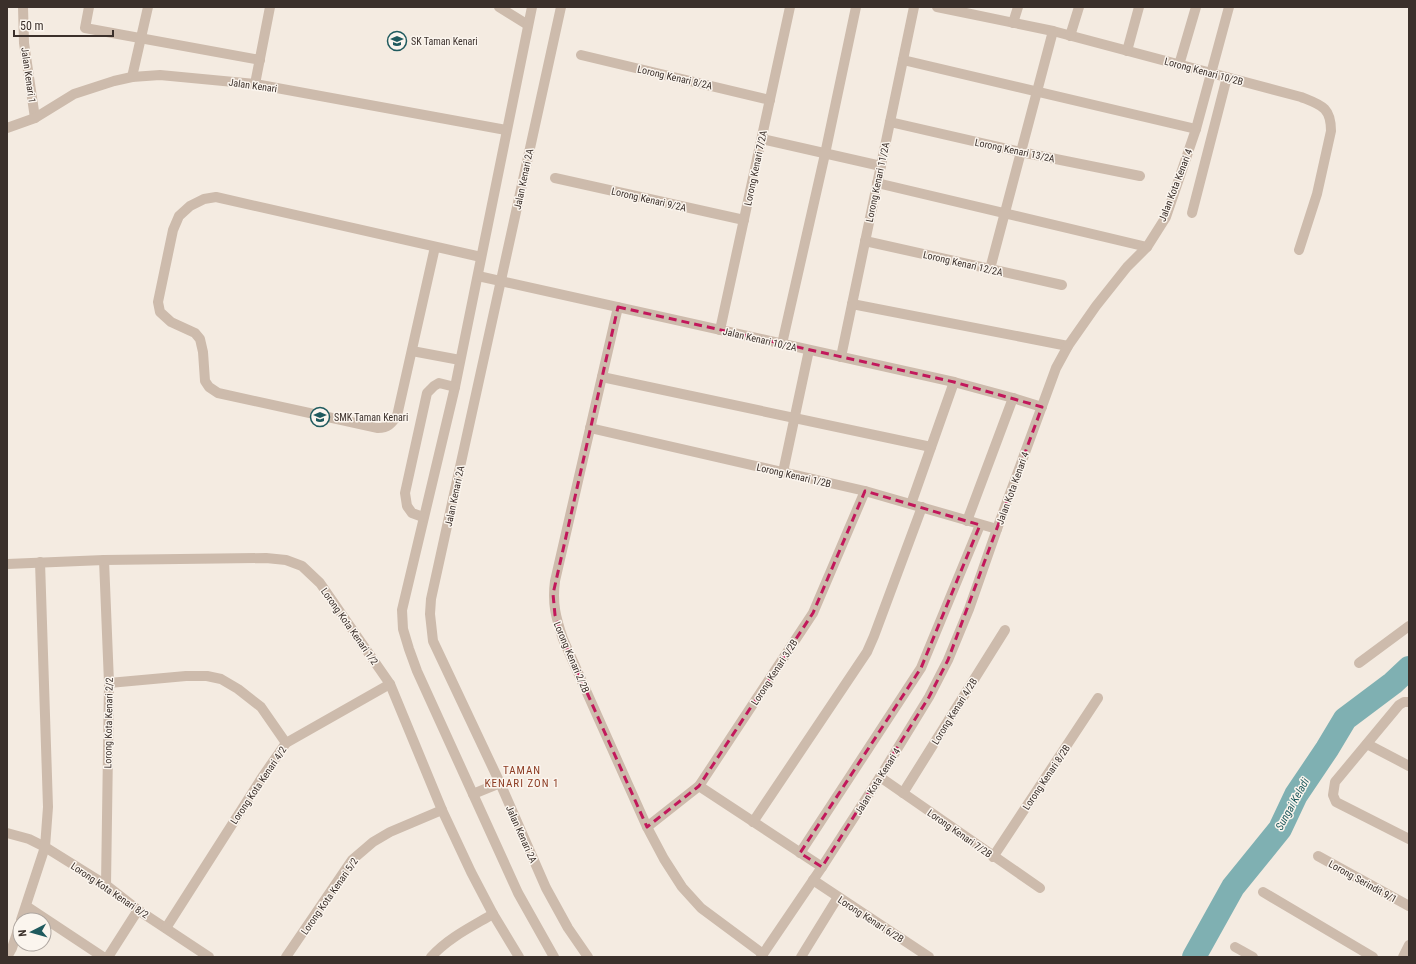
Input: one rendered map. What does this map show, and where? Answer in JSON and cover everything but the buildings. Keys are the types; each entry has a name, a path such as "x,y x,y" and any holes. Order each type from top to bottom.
{"street":[{"name":"Jalan Kenari 1","path":"23,7 24,43 35,118"},
{"path":"89,7 85,28 260,60"},
{"path":"132,77 148,7"},
{"path":"255,84 270,7"},
{"path":"499,7 528,25"},
{"path":"532,7 455,387 402,610 403,629 417,671 518,894 554,957"},
{"name":"Jalan Kenari 2A","path":"561,7 431,600 430,614 433,641 500,783 546,888 568,928 588,957"},
{"name":"Lorong Kenari 7/2A","path":"720,330 790,7"},
{"path":"782,344 825,154 856,7"},
{"name":"Lorong Kenari 11/2A","path":"841,357 914,7"},
{"name":"Lorong Kenari 10/2B","path":"938,7 1070,36 1301,97 1318,105 1328,112 1331,120 1331,131 1317,194 1299,250"},
{"path":"1013,23 1018,7"},
{"path":"1070,36 1079,7"},
{"path":"1127,51 1139,7"},
{"path":"1179,65 1196,7"},
{"name":"Jalan Kota Kenari 4","path":"762,956 880,777 929,697 948,660 969,609 996,529 1056,368 1068,346 1096,306 1127,267 1147,247 1166,216 1196,129 1229,7"},
{"path":"990,269 1053,32"},
{"name":"Lorong Kenari 8/2A","path":"581,55 770,100"},
{"path":"903,60 1196,129"},
{"name":"Jalan Kenari","path":"7,128 35,118 74,94 114,81 132,77 160,76 255,84 506,130"},
{"path":"1192,213 1227,78"},
{"name":"Lorong Kenari 13/2A","path":"890,122 1021,152 1140,176"},
{"path":"762,140 880,166"},
{"name":"Lorong Kenari 9/2A","path":"555,178 744,220"},
{"path":"877,183 1147,247"},
{"path":"435,247 396,416 391,424 384,428 378,428 218,394 209,387 205,381 203,352 200,340 195,333 171,322 160,312 158,302 173,230 179,216 190,206 204,199 216,197 481,257"},
{"name":"Lorong Kenari 12/2A","path":"865,241 1062,285"},
{"name":"Jalan Kenari 10/2A","path":"478,276 954,382 1042,407"},
{"path":"852,304 1068,346"},
{"name":"Lorong Kenari 2/2B","path":"618,307 555,581 553,594 555,615 563,640 647,827 664,859 682,888 701,908 762,956"},
{"path":"783,472 809,350"},
{"path":"412,351 460,360"},
{"path":"602,377 931,447"},
{"path":"910,504 954,382"},
{"path":"423,517 412,513 408,506 405,494 427,393 439,383 455,387"},
{"path":"967,521 1013,398"},
{"name":"Lorong Kenari 1/2B","path":"590,428 865,490 996,529"},
{"name":"Lorong Kenari 3/2B","path":"647,827 699,786 813,613 865,490"},
{"path":"753,822 867,652 922,508"},
{"path":"800,853 921,668 980,525"},
{"name":"Lorong Kota Kenari 1/2","path":"7,564 104,560 266,558 286,560 302,566 320,583 390,684 442,810 471,872 493,914 519,957"},
{"name":"Lorong Kota Kenari 2/2","path":"104,560 109,683 106,885"},
{"path":"24,912 45,847 48,807 40,562"},
{"path":"1359,663 1409,626"},
{"name":"Lorong Kenari 4/2B","path":"904,793 1005,630"},
{"path":"109,683 186,676 206,676 221,679 238,689 262,707 286,743"},
{"name":"Lorong Kota Kenari 4/2","path":"166,928 263,776 286,743 390,684"},
{"name":"Lorong Kenari 8/2B","path":"993,857 1098,698"},
{"path":"1409,702 1404,702 1399,705 1335,782 1333,795 1336,802 1409,839"},
{"path":"1367,744 1409,766"},
{"name":"Lorong Kenari 7/2B","path":"880,777 993,857 1040,888"},
{"path":"473,794 500,783"},
{"path":"699,786 822,867"},
{"name":"Lorong Kota Kenari 5/2","path":"286,957 352,860 373,842 390,832 442,810"},
{"name":"Lorong Kota Kenari 8/2","path":"7,833 29,839 45,847 106,885 138,910 166,928 203,956"},
{"name":"Lorong Serindit 9/1","path":"1318,856 1409,906"},
{"name":"Lorong Kenari 6/2B","path":"813,880 929,957"},
{"path":"1262,892 1373,957"},
{"path":"801,957 838,897"},
{"path":"26,906 103,957"},
{"path":"108,957 138,910"},
{"path":"431,957 440,946 493,914"},
{"path":"1403,957 1409,945"},
{"path":"1235,947 1253,957"},
{"path":"7,957 12,948"}],"highlighted area":[{"path":"618,307 954,382 1042,407 948,660 929,697 822,867 800,853 921,668 980,525 865,491 813,613 699,786 647,827 563,639 555,615 553,594"}],"waterway":[{"name":"Sungai Keladi","path":"1194,957 1233,887 1280,829 1296,795 1345,719 1393,683 1409,668"}],"place":[{"name":"SK Taman Kenari","path":"397,41"},
{"name":"SMK Taman Kenari","path":"320,417"}],"district":[{"name":"TAMAN KENARI ZON 1","path":"522,776"}]}
